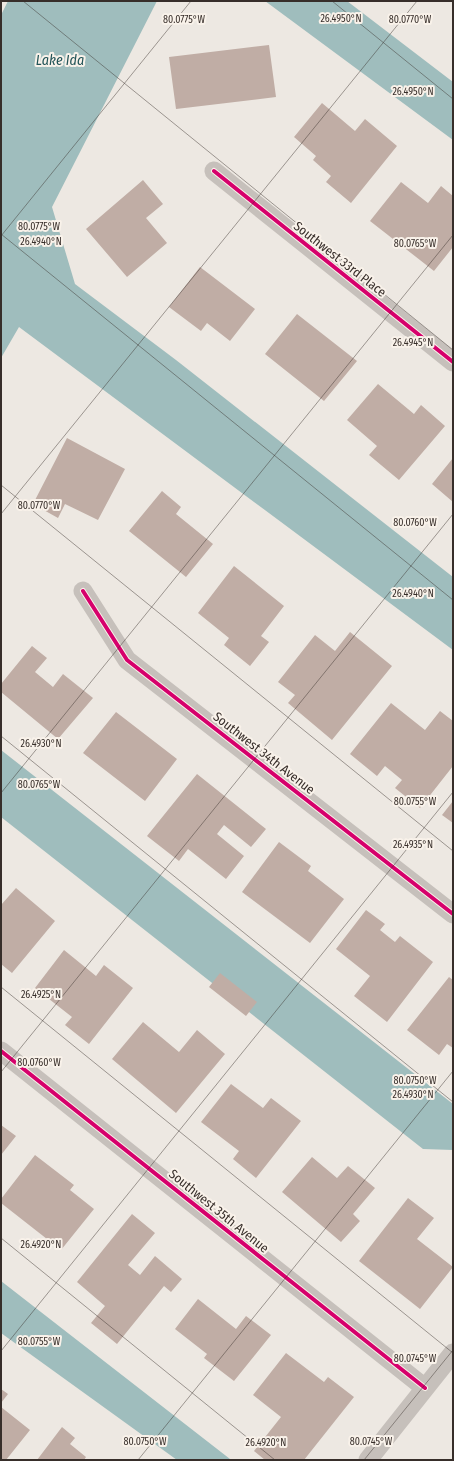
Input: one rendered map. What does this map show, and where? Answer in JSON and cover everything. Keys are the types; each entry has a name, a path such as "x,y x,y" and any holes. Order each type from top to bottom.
{"street":[{"name":"Southwest 33rd Place","path":"214,171 453,362"},
{"name":"Southwest 34th Avenue","path":"83,591 127,660 453,914"},
{"name":"Southwest 35th Avenue","path":"1,1051 425,1388"},
{"path":"368,1460 453,1353"}],"water":[{"name":"Lake Ida","path":"8,1 157,1 52,207 75,284 176,360 453,577 453,650 19,327 1,358 1,15"},
{"path":"265,1 347,1 453,82 453,140"},
{"path":"1,750 453,1104 453,1150 423,1149 1,817"},
{"path":"1,1281 230,1459 177,1460 1,1333"}],"building":[{"path":"269,45 276,97 176,109 169,57"},
{"path":"322,103 355,131 365,119 397,146 351,203 326,182 331,176 313,160 316,156 294,137"},
{"path":"143,180 163,204 146,218 167,243 127,277 86,229"},
{"path":"401,182 428,203 441,186 453,196 453,247 434,271 370,221"},
{"path":"200,267 255,309 230,341 207,323 201,331 169,307"},
{"path":"297,314 357,361 324,401 265,354"},
{"path":"378,384 414,414 421,405 445,426 399,480 369,455 377,446 347,420"},
{"path":"67,438 125,469 98,520 65,504 58,518 33,504"},
{"path":"453,458 453,502 432,484"},
{"path":"162,491 181,507 176,514 213,544 186,577 129,531"},
{"path":"234,566 284,606 261,636 269,642 250,666 224,645 229,638 198,613"},
{"path":"350,632 392,666 332,740 288,703 295,695 278,682 315,635 335,651"},
{"path":"32,646 47,658 35,672 53,687 63,674 93,698 58,739 1,692 1,684"},
{"path":"391,703 425,730 440,711 453,721 453,766 420,808 395,788 402,780 385,766 377,776 350,754"},
{"path":"116,712 177,759 145,801 83,753"},
{"path":"197,774 266,829 251,847 224,825 217,834 244,856 226,879 188,849 179,861 147,836"},
{"path":"453,801 453,823 442,815"},
{"path":"279,842 311,866 308,871 344,899 310,943 242,892"},
{"path":"16,888 55,921 12,973 1,964 1,905"},
{"path":"366,910 385,924 380,930 395,942 400,936 433,962 387,1022 354,996 370,976 336,949"},
{"path":"64,950 96,976 104,965 133,988 89,1044 65,1025 72,1017 35,988"},
{"path":"220,973 257,1002 246,1016 209,987"},
{"path":"449,977 453,980 453,1048 447,1044 439,1055 407,1030"},
{"path":"143,1022 179,1052 197,1030 225,1054 176,1113 112,1059"},
{"path":"231,1084 263,1108 271,1098 301,1121 256,1178 233,1159 239,1151 201,1122"},
{"path":"1,1125 16,1136 1,1155"},
{"path":"35,1155 74,1185 70,1190 94,1209 61,1250 1,1203 1,1199"},
{"path":"312,1157 337,1178 348,1166 375,1188 353,1214 360,1221 341,1242 282,1192"},
{"path":"408,1198 434,1218 417,1239 453,1267 420,1309 359,1261"},
{"path":"132,1214 155,1233 128,1265 140,1275 155,1256 182,1279 171,1292 164,1286 117,1344 91,1323 105,1306 77,1282"},
{"path":"198,1299 236,1329 246,1316 271,1335 234,1381 204,1358 207,1354 175,1329"},
{"path":"286,1353 324,1382 328,1377 354,1397 304,1460 265,1460 254,1451 281,1417 253,1395"},
{"path":"1,1389 8,1394 1,1403"},
{"path":"1,1407 30,1430 6,1460 1,1460"},
{"path":"62,1427 75,1438 70,1444 86,1457 84,1460 37,1460"}],"cycle path":[{"path":"214,171 453,362"},
{"path":"83,591 127,660 453,914"},
{"path":"1,1051 425,1388"}]}
